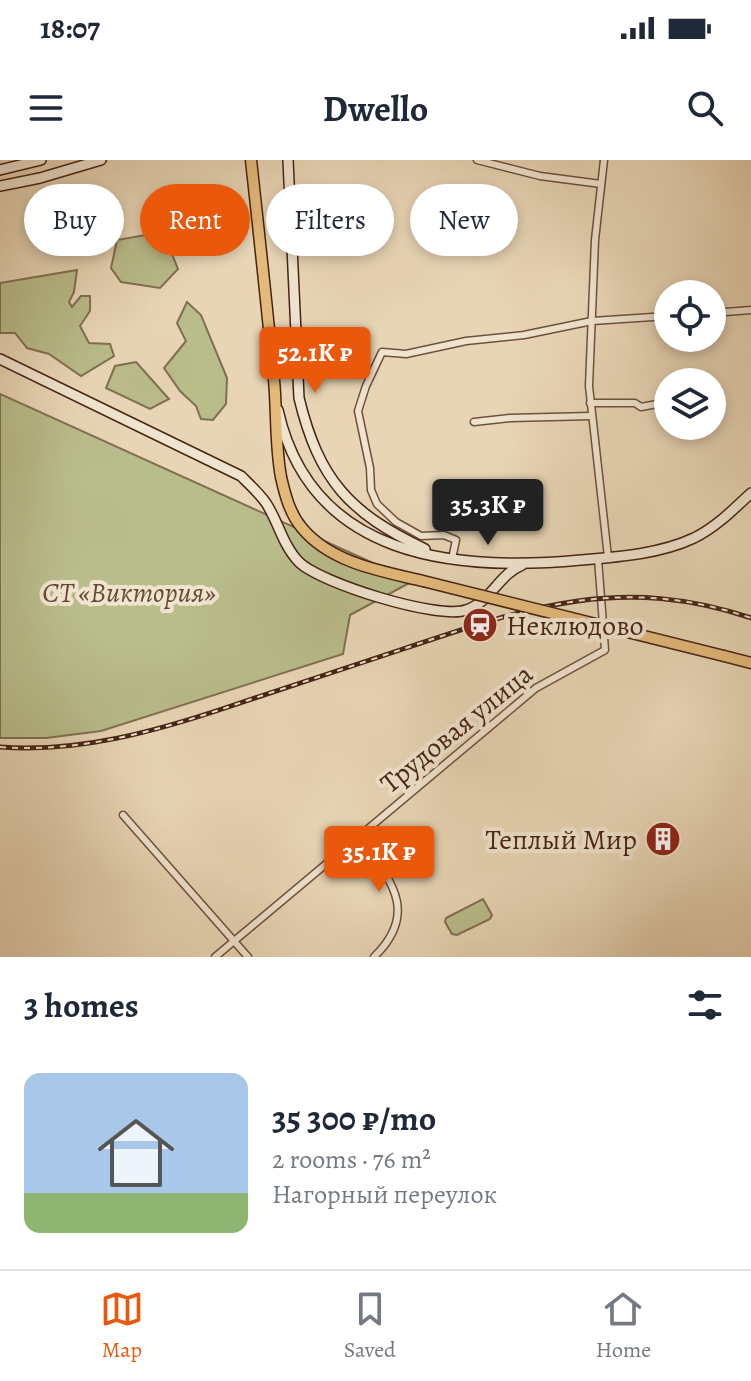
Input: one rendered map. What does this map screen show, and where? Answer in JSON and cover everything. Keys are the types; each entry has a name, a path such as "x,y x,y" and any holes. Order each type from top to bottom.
{"main road":[{"path":"251,160 268,312 281,475 292,511 300,526 314,541 334,554 359,564 751,663"}],"street":[{"path":"0,170 41,160"},
{"path":"0,186 101,160"},
{"path":"288,160 299,398 307,433 322,464 356,508 391,533 447,558"},
{"path":"477,160 540,176 601,184"},
{"path":"603,558 604,500 590,403 592,321 604,160"},
{"path":"726,312 751,310"},
{"path":"447,558 456,540 444,535 421,536 396,522 377,504 371,490 370,468 358,411 382,352 406,354 592,321 654,317"},
{"path":"0,359 241,476 267,504 292,554 319,575 426,610 451,613 478,605 502,577 522,565"},
{"path":"276,398 295,460 327,503 346,521 375,538 409,550 447,558 522,565 661,549 713,527 751,493"},
{"path":"590,403 635,403 641,407 654,405"},
{"path":"474,422 591,416"},
{"name":"Трудовая улица","path":"215,957 536,688 605,650 603,558"},
{"path":"123,815 248,957"},
{"path":"359,836 390,881 398,903 394,932 374,957"}],"green space":[{"path":"140,236 140,256 173,256 178,269 160,288 121,282 111,268 114,256 124,256 124,239"},
{"path":"77,270 74,292 69,302 72,307 81,296 90,296 90,311 80,326 89,343 110,344 114,356 81,376 49,354 27,348 15,333 0,333 0,283"},
{"path":"187,302 201,315 227,378 226,404 213,420 201,419 196,406 180,391 164,368 186,341 177,323"},
{"path":"136,362 169,399 150,409 106,388 115,366"},
{"name":"СТ «Виктория»","path":"0,394 413,581 350,615 343,654 101,731 46,738 0,738"},
{"path":"483,899 492,915 490,919 457,935 452,934 446,918"}],"railway":[{"path":"0,747 59,747 146,732 453,632 537,608 619,597 705,605 751,618"}],"place":[{"name":"Неклюдово","path":"480,625"},
{"name":"Теплый Мир","path":"663,839"}]}
